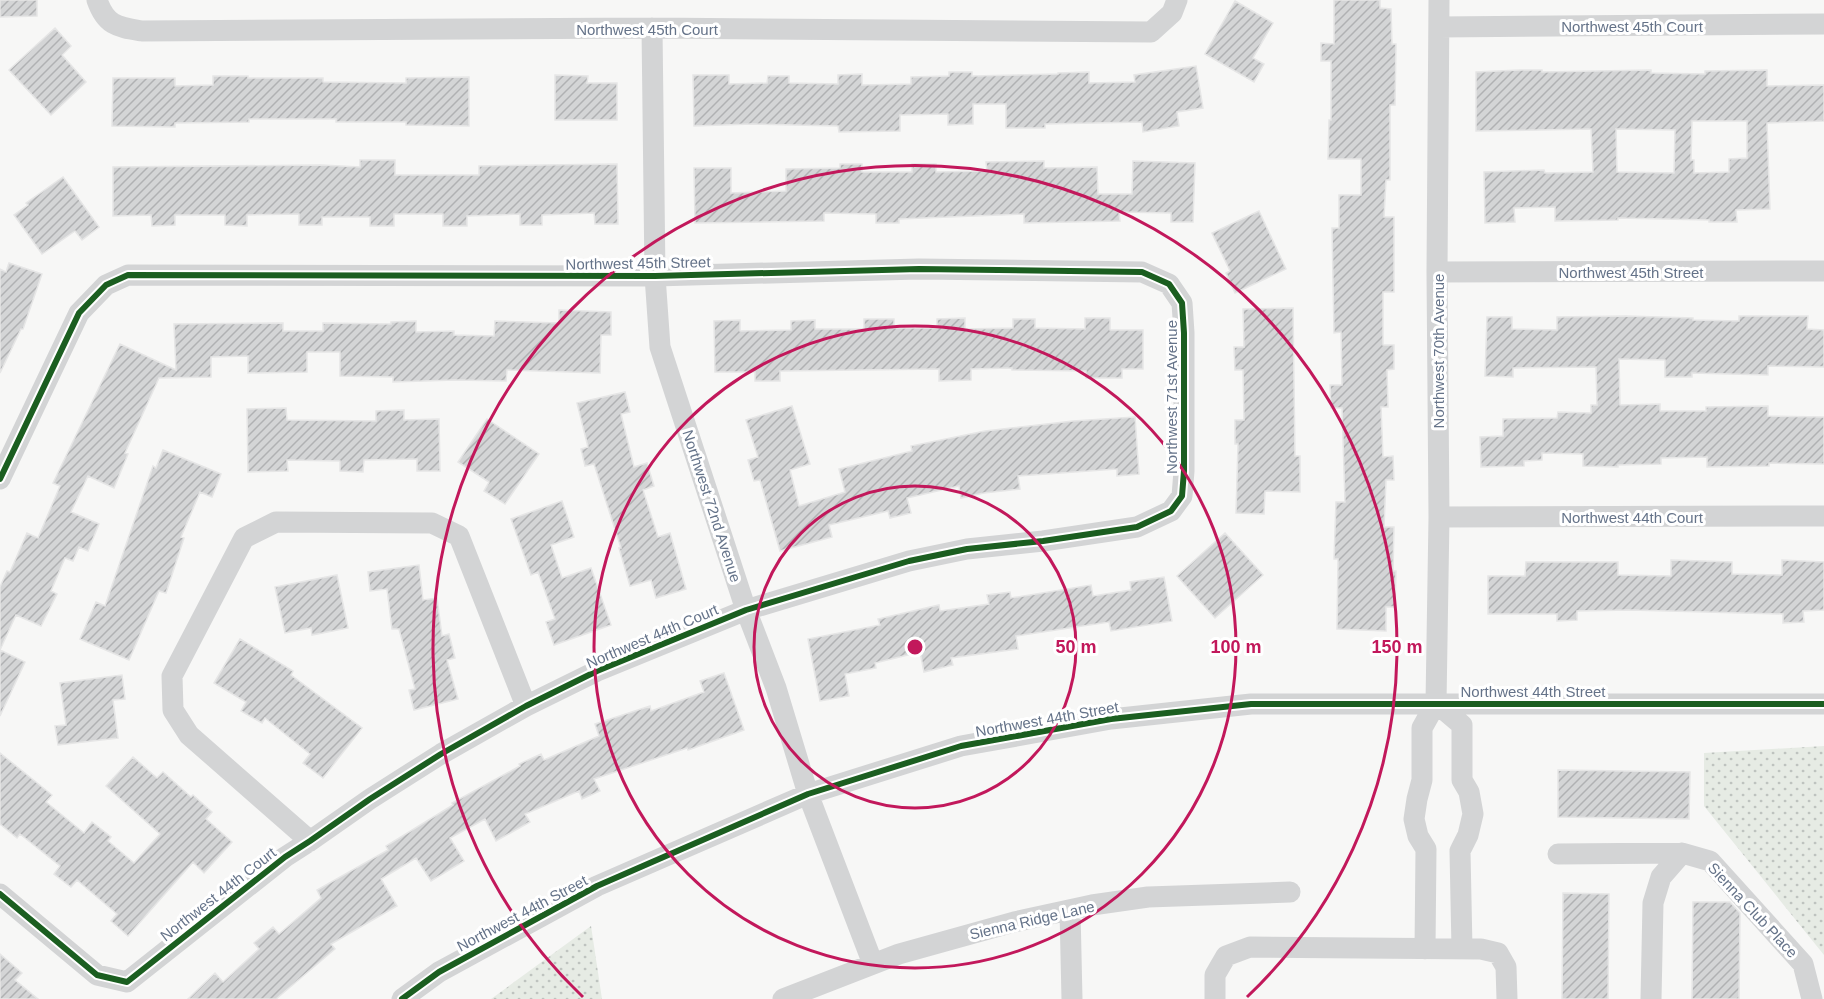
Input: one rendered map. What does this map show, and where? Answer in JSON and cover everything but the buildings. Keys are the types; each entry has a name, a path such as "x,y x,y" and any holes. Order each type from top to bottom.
{"street":[{"name":"Northwest 45th Court","path":"97,0 100,9 115,26 142,31 652,28 1150,32 1175,6"},
{"name":"Northwest 70th Avenue","path":"1436,703 1439,517 1437,272 1439,0"},
{"name":"Northwest 45th Court","path":"1439,27 1824,24"},
{"name":"Northwest 72nd Avenue","path":"652,28 656,276 660,347 746,610 776,687 808,794 873,964"},
{"name":"Northwest 45th Street","path":"0,479 79,313 106,285 128,275 656,276 919,269 1142,272 1168,284"},
{"name":"Northwest 45th Street","path":"1437,272 1824,272"},
{"name":"Northwest 71st Avenue","path":"1168,284 1182,303 1184,333 1183,488 1182,496 1171,511"},
{"name":"Northwest 44th Court","path":"0,894 97,975 127,982 285,857 370,799 441,754 526,706 597,672 746,610 909,561 967,549 1043,541 1137,527 1171,511"},
{"name":"Northwest 44th Court","path":"1439,517 1824,516"},
{"path":"310,841 189,735 173,710 172,676 244,538 276,522 432,523 459,536 526,706"},
{"path":"1425,948 1426,849 1418,836 1414,819 1422,780 1422,728 1436,703 1462,724 1462,780 1469,792 1473,814 1468,835 1460,851 1462,948"},
{"name":"Northwest 44th Street","path":"402,999 439,972 590,889 808,794 961,746 1111,719 1251,704 1824,704"},
{"name":"Sienna Club Place","path":"1558,854 1682,854 1710,861 1803,964 1812,999"},
{"path":"1651,999 1653,903 1661,877 1682,854"},
{"name":"Sienna Ridge Lane","path":"783,999 899,954 1002,925 1070,910 1148,897 1290,892"},
{"path":"1070,910 1072,999"},
{"path":"1215,999 1215,975 1226,956 1250,947 1481,949 1498,953 1506,967 1507,999"}],"shaded area":[{"path":"1824,746 1824,955 1704,806 1704,753"},
{"path":"591,926 602,999 491,999"}],"cycle path":[{"path":"0,479 79,313 106,285 128,275 655,276 919,269 1142,272 1169,284 1182,303 1184,471 1182,496 1171,511 1137,527 1043,541 967,549 909,561 746,610 597,671 526,706 441,754 370,799 285,857 127,982 97,975 0,894"},
{"path":"402,999 439,972 597,886 808,794 961,746 1111,719 1251,704 1824,704"}]}
